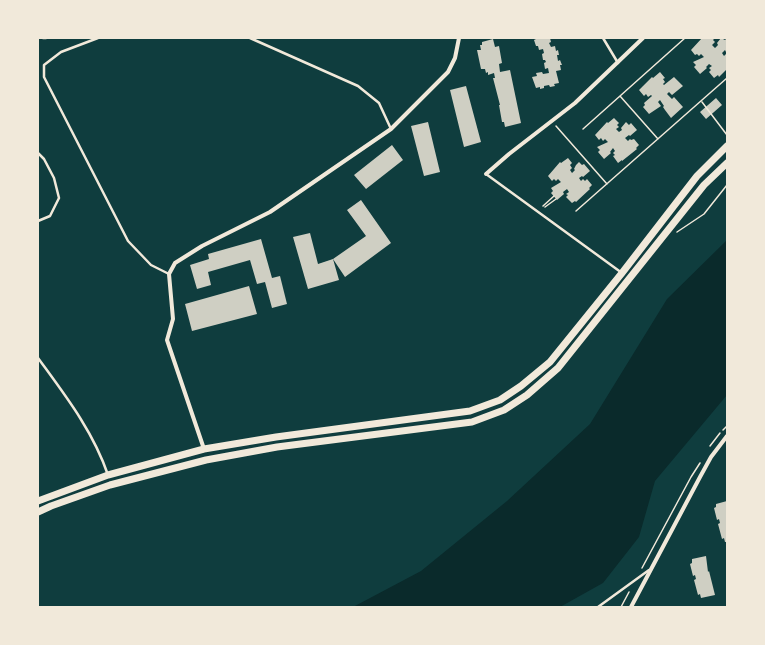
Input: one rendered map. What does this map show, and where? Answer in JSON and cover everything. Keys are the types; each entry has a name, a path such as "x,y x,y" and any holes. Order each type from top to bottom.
{"main road":[{"path":"38,501 108,475 204,450 276,437 470,411 500,400 521,386 550,362 622,274 696,176 727,146"},
{"path":"38,512 110,485 206,460 277,448 472,422 504,410 527,395 558,368 704,185 727,163"}],"street":[{"path":"204,450 167,340 173,318 169,274 175,263 202,246 270,212 391,130 448,72 455,58 459,38"},
{"path":"486,174 509,154 575,103 643,38"},
{"path":"631,607 711,457 727,436"}],"lane":[{"path":"98,38 61,52 44,64 44,76 128,241 150,265 169,274"},
{"path":"250,38 358,86 379,103 391,130"},
{"path":"603,38 618,63"},
{"path":"38,153 44,159 54,178 59,198 50,216 38,221"},
{"path":"486,174 622,274"},
{"path":"38,358 80,415 103,461 108,475"},
{"path":"598,607 651,569"}],"path":[{"path":"583,129 684,38"},
{"path":"576,211 727,78"},
{"path":"620,96 658,139"},
{"path":"701,101 727,135"},
{"path":"552,122 607,184"},
{"path":"674,234 704,214 727,185"},
{"path":"554,196 544,206 556,199"},
{"path":"707,451 715,438 727,426"},
{"path":"639,574 691,477 703,458"},
{"path":"621,607 632,587"}],"water":[{"path":"727,240 727,395 655,481 639,537 603,583 560,607 353,607 421,571 507,501 590,424 667,299"}],"building":[{"path":"536,38 550,38 551,42 549,43 551,47 555,46 556,51 558,50 558,61 560,60 562,65 560,65 561,70 556,71 559,83 554,84 555,86 550,87 549,85 540,89 540,87 536,88 532,77 537,76 536,73 549,73 548,68 545,69 544,63 546,62 543,60 543,49 539,50 538,46 536,46 534,40"},
{"path":"702,38 715,38 713,40 715,42 712,45 715,48 721,38 725,40 727,38 727,51 726,52 725,50 722,53 724,56 726,54 727,55 727,69 719,77 718,75 714,78 709,72 711,70 709,68 712,66 709,64 700,74 694,67 696,65 693,62 704,57 701,54 699,56 697,54 695,55 691,50"},
{"path":"493,39 495,47 499,46 502,63 499,64 500,72 510,70 521,123 505,127 504,122 502,122 500,105 493,78 495,78 494,73 488,75 488,72 486,73 485,69 481,69 477,50 481,50 480,45 482,45 482,42"},
{"path":"660,72 665,78 663,79 665,82 663,84 664,85 674,77 683,86 672,95 669,92 667,94 672,99 674,97 683,107 671,118 660,100 658,102 661,106 649,114 643,107 645,105 644,103 652,96 651,95 648,97 646,94 644,96 639,90 652,77 653,78"},
{"path":"466,86 481,142 464,147 450,90"},
{"path":"716,98 722,105 706,119 700,112"},
{"path":"614,118 619,123 617,125 619,127 616,129 619,132 622,130 621,128 626,122 629,125 631,123 637,130 625,138 628,141 630,139 634,139 639,145 636,148 637,149 618,163 613,156 615,155 613,153 615,151 613,148 610,152 611,153 604,159 598,152 600,150 597,147 608,142 605,139 603,141 601,138 599,140 595,135 607,122 608,123"},
{"path":"428,122 440,172 424,176 411,126"},
{"path":"392,145 403,160 366,189 354,175"},
{"path":"568,158 572,163 570,165 572,168 570,170 572,173 579,162 582,165 584,164 590,171 583,177 582,176 579,178 581,181 583,179 585,181 587,179 592,185 589,188 590,189 576,202 575,201 572,203 566,197 568,195 566,194 569,192 567,189 557,200 551,193 553,191 551,188 561,182 558,179 556,181 554,179 552,181 548,176 560,162 561,163"},
{"path":"361,200 391,243 345,277 333,259 366,236 347,210"},
{"path":"310,233 318,264 333,259 339,280 308,289 293,237"},
{"path":"261,239 272,278 280,276 287,304 272,308 265,282 257,284 250,260 208,272 211,285 197,289 190,265 209,259 208,254"},
{"path":"249,286 257,314 192,331 185,304"},
{"path":"727,501 727,542 725,542 724,538 722,539 718,524 720,523 719,519 717,520 714,508 716,507 716,504"},
{"path":"706,556 708,572 709,571 715,595 701,598 700,594 698,595 694,580 696,579 695,575 693,576 690,564 692,563 692,559"}]}
